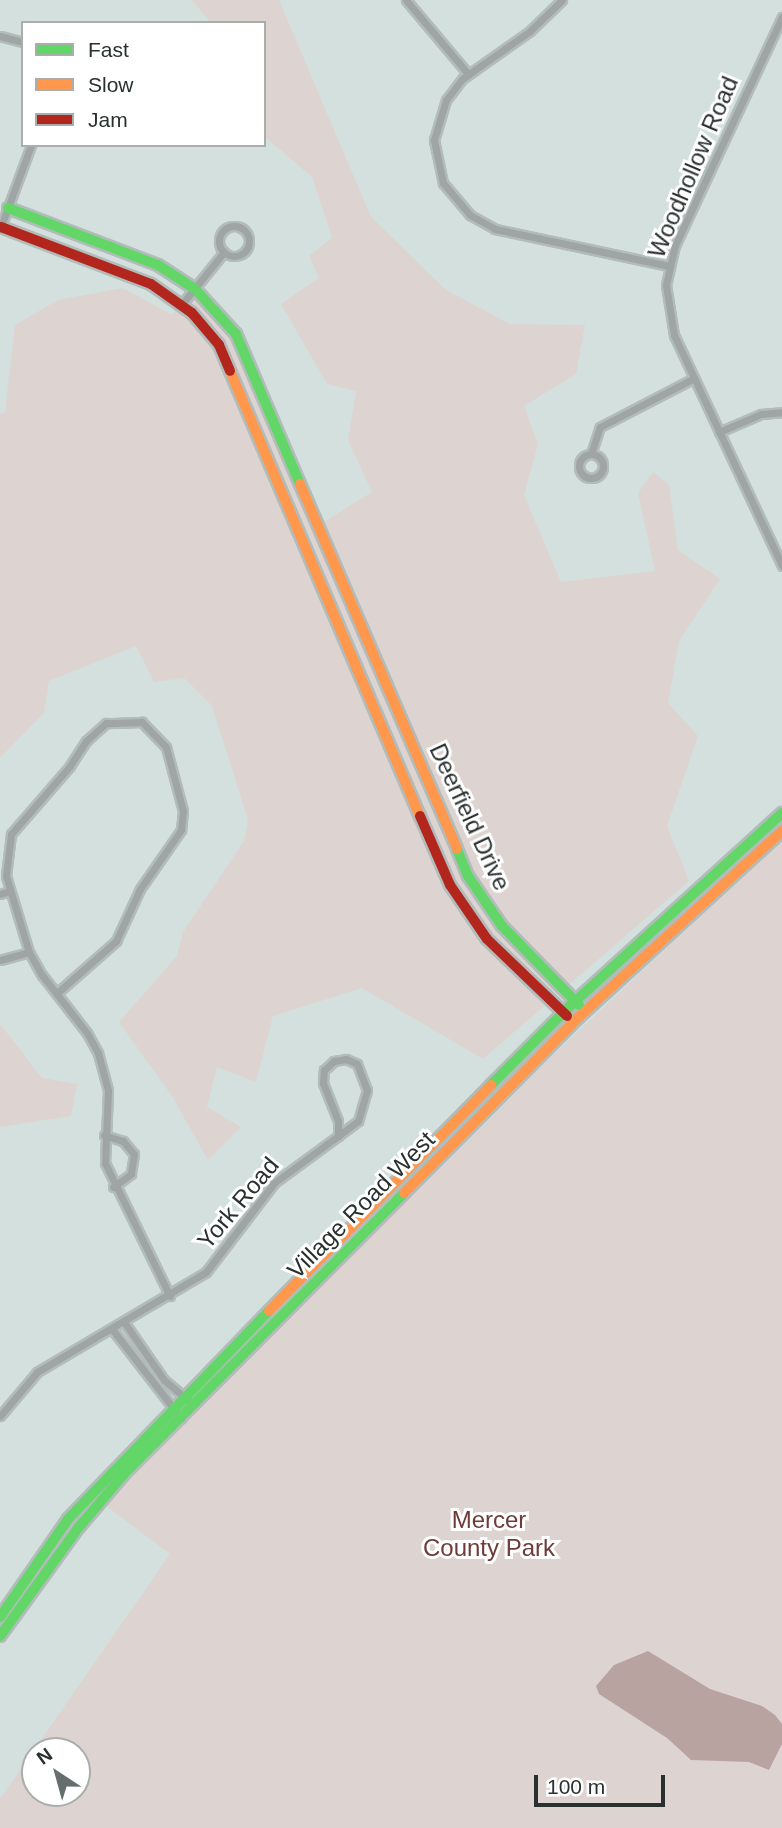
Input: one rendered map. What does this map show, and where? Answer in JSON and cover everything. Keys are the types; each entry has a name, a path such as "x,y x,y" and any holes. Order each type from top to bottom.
{"main road":[{"name":"Deerfield Drive","path":"8,208 141,257 195,289 223,317 247,352 468,876 502,926 578,1000"},
{"name":"Deerfield Drive","path":"0,228 134,276 182,304 205,327 229,361 450,885 487,939 563,1015"},
{"name":"Village Road West","path":"0,1617 82,1502 578,1000 782,813"},
{"name":"Village Road West","path":"0,1636 102,1499 580,1016 782,831"},
{"path":"563,1015 580,1016 578,1000"}],"street":[{"path":"406,0 468,75"},
{"path":"562,0 530,31 468,75 446,100 435,140 438,170 459,206 495,229 669,266"},
{"name":"Woodhollow Road","path":"782,18 669,266 669,319 782,566"},
{"path":"0,36 21,41"},
{"path":"0,228 30,147"},
{"path":"237,226 245,230 249,240 245,251 234,256 224,252 219,243 224,230 237,226"},
{"path":"182,304 224,252"},
{"path":"591,454 600,427 694,378"},
{"path":"719,432 761,414 782,412"},
{"path":"57,993 116,942 140,889 177,841 183,811 166,747 153,729 142,722 119,719 95,730 70,766 11,834 5,862 10,891 29,952 57,993 98,1053 108,1091 104,1163 113,1186 170,1296"},
{"path":"0,894 10,891"},
{"path":"0,960 29,952"},
{"name":"York Road","path":"0,1416 37,1373 170,1296 206,1272 274,1183 338,1136 358,1121 367,1090 357,1064 346,1059 334,1061 324,1070 323,1083 338,1121 338,1136"},
{"path":"104,1135 123,1141 134,1154 131,1174 113,1186"},
{"path":"124,1322 144,1356 194,1405"},
{"path":"112,1329 181,1419"}],"green space":[{"path":"192,0 279,0 371,217 446,290 510,324 585,325 576,374 524,406 538,444 524,495 561,582 655,571 638,493 653,472 669,485 678,550 720,579 679,641 668,703 698,736 667,826 689,881 483,1059 362,988 273,1016 256,1082 217,1067 207,1107 241,1127 208,1160 172,1096 119,1022 177,956 183,932 244,841 248,820 212,706 184,678 154,682 136,646 49,681 44,713 0,758 0,414 5,412 15,325 58,300 123,288 172,315 195,290 239,338 322,523 372,492 348,440 356,391 327,384 281,304 319,278 309,256 332,238 312,177 266,138 266,21 209,21"},
{"name":"Mercer County Park","path":"782,839 782,1828 0,1828 0,1799 21,1769 21,1807 91,1807 91,1737 43,1737 170,1554 105,1505 428,1173"},
{"path":"0,1024 42,1078 77,1084 71,1116 0,1127"}],"shaded area":[{"path":"648,1651 710,1689 762,1706 775,1715 782,1724 782,1744 769,1770 749,1762 691,1760 667,1738 599,1694 596,1686 614,1665"}],"traffic: fast":[{"path":"8,208 158,265 195,289 236,334 300,484"},
{"path":"491,1085 570,1006 782,813"},
{"path":"457,849 468,876 502,926 579,1005"},
{"path":"0,1636 79,1527 125,1473 404,1193"},
{"path":"0,1617 68,1519 269,1311"}],"traffic: slow":[{"path":"230,371 420,816"},
{"path":"300,484 457,849"},
{"path":"404,1193 580,1016 782,831"},
{"path":"269,1311 491,1085"}],"traffic: jam":[{"path":"1,227 151,284 192,313 219,345 230,371"},
{"path":"420,816 450,885 487,939 567,1016"}]}
